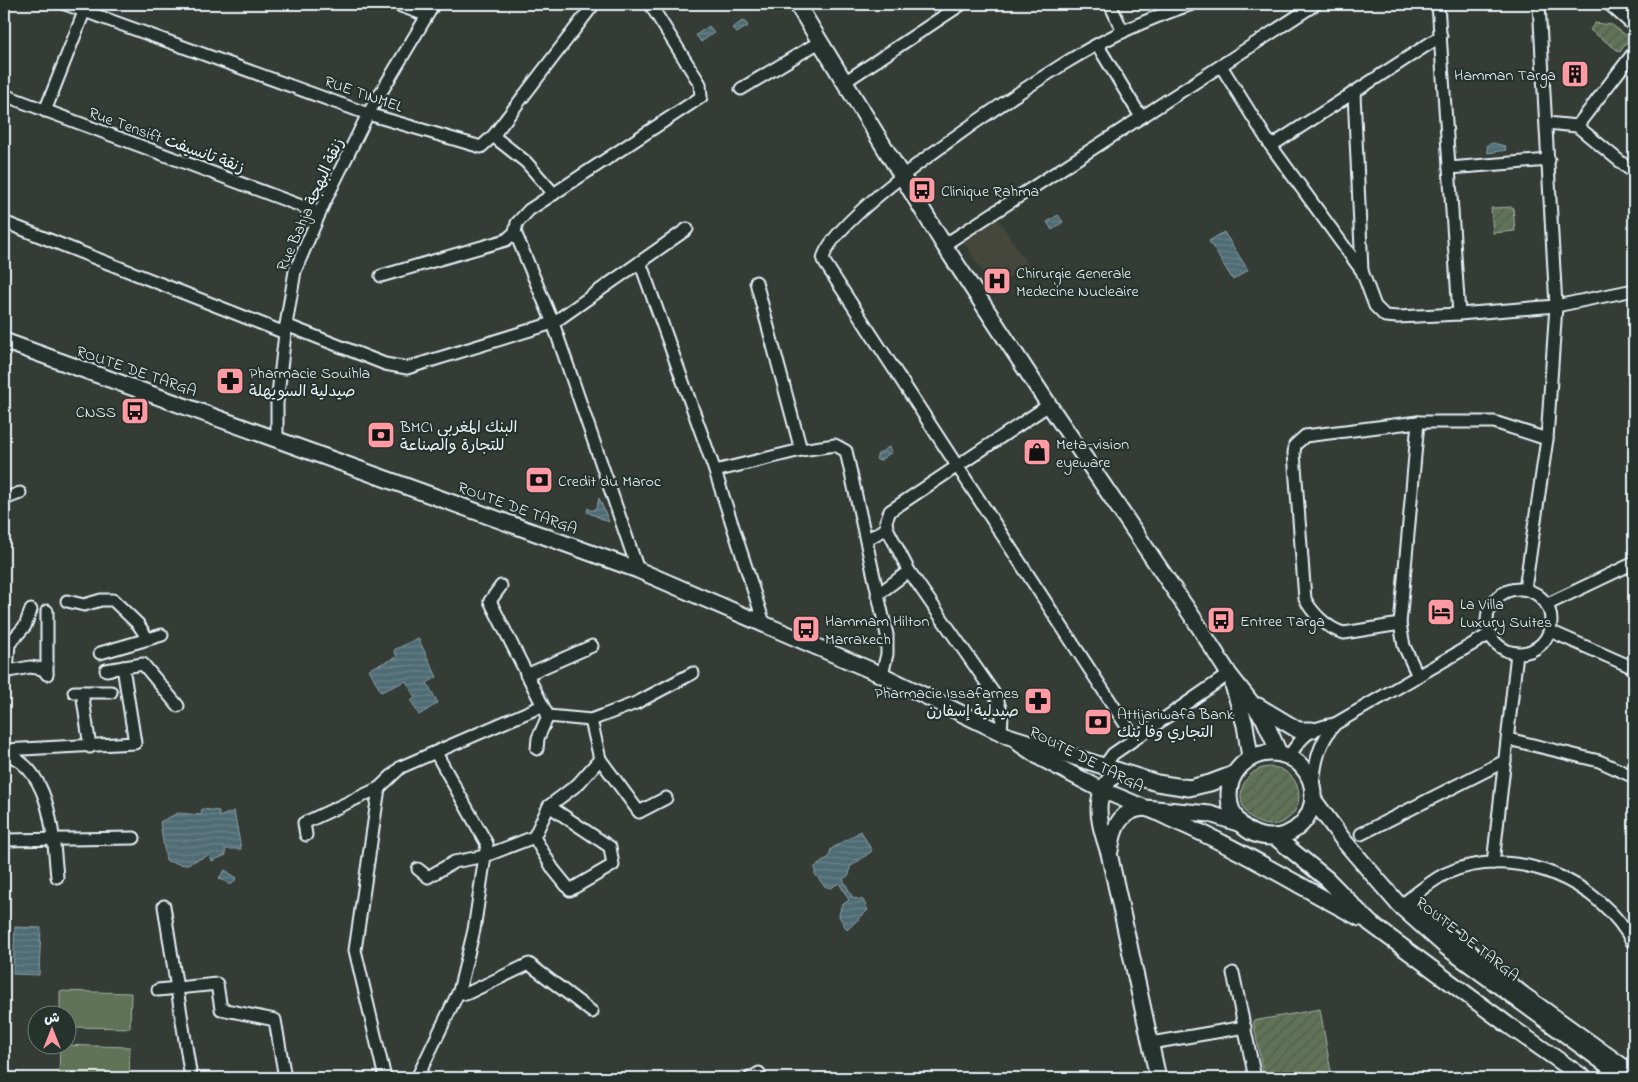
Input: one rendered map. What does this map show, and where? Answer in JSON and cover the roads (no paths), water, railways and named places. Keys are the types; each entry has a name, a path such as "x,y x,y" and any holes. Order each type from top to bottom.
{"main road":[{"path":"797,4 846,81 901,177 1050,405 1229,674 1264,719 1284,754 1304,768 1313,792 1308,817 1299,827 1288,834 1275,837 1255,834 1238,823 1231,812 1228,799 1229,786 1234,774 1250,757 1264,752 1284,754"},
{"name":"ROUTE DE TARGA","path":"4,341 277,438 638,570 764,623 882,676 1005,735 1042,758 1102,790 1146,808 1210,814 1238,823"},
{"path":"1229,674 1243,716 1250,757"},
{"path":"1252,703 1298,730 1312,730"},
{"name":"ROUTE DE TARGA","path":"1005,735 1157,783 1189,788 1234,774"},
{"path":"1119,771 1110,778 1102,790 1100,822 1109,853 1158,1078"},
{"name":"ROUTE DE TARGA","path":"1313,792 1344,841 1446,947 1625,1078"},
{"path":"1109,853 1113,834 1122,816 1131,811 1146,808 1193,829 1276,870 1370,923 1508,1025 1584,1078"},
{"path":"1275,837 1328,879 1370,923"}],"street":[{"name":"RUE TINMEL","path":"65,4 368,114 476,146 485,145 494,136 594,4"},
{"path":"396,4 426,15"},
{"name":"Rue Bahja زنقة البهجة","path":"277,438 277,403 285,329 295,271 320,213 368,114 434,4"},
{"path":"382,276 506,240 515,232 522,217 701,98 700,84 650,4"},
{"path":"846,81 962,4"},
{"path":"1110,4 1123,32"},
{"path":"1135,739 958,464 823,260 828,244 901,177 964,130 1066,63 1123,32 1192,4"},
{"path":"944,244 1316,4"},
{"path":"1438,4 1459,314"},
{"path":"1525,589 1547,439 1556,306 1539,4"},
{"path":"1609,4 1634,26"},
{"path":"45,111 84,12"},
{"path":"1271,146 1441,36"},
{"path":"741,89 821,41"},
{"path":"1098,46 1141,117"},
{"path":"1577,126 1634,52"},
{"path":"1220,66 1271,146 1362,272 1375,306 1385,316 1398,318 1556,306 1634,290"},
{"path":"1354,93 1362,272"},
{"name":"Rue Tensift زنقة تانسيفت","path":"4,95 320,213"},
{"path":"1547,123 1577,126 1634,173"},
{"path":"494,136 526,162 554,194"},
{"path":"1449,168 1549,160"},
{"path":"4,222 285,329 386,364 408,368 553,323 687,229"},
{"path":"515,232 553,323 638,570"},
{"path":"640,262 715,472 764,623"},
{"path":"756,282 801,450"},
{"path":"1005,735 997,698 909,570 887,528 886,516 890,511 958,464 1050,405"},
{"path":"1400,624 1344,633 1337,632 1311,611 1305,599 1294,453 1295,445 1305,436 1418,422 1494,422 1547,439"},
{"path":"1418,422 1400,624 1404,646 1418,676"},
{"path":"715,472 801,450 835,444 846,451 886,635 887,654 882,676"},
{"path":"4,499 20,493"},
{"path":"866,540 887,528"},
{"path":"1548,604 1634,563"},
{"path":"877,595 909,570"},
{"path":"500,586 490,601 545,711 537,749"},
{"path":"1525,589 1538,594 1548,604 1552,618 1550,631 1537,648 1517,653 1504,649 1490,634 1488,614 1494,601 1504,592 1525,589"},
{"path":"67,600 84,605 101,600 113,600 138,624 148,639"},
{"path":"31,610 25,626 9,644 6,672 30,667 43,669 47,674 47,611"},
{"path":"1550,631 1634,668"},
{"path":"1284,754 1312,730 1335,724 1490,634"},
{"path":"100,653 162,635"},
{"path":"526,675 592,646"},
{"path":"1493,863 1517,653"},
{"path":"106,670 143,664 178,706"},
{"path":"4,752 135,743 122,667"},
{"path":"306,835 304,823 379,788 400,767 436,753 508,719 545,711 591,720 636,704 694,674"},
{"path":"1104,766 1113,754 1229,674"},
{"path":"90,747 78,692 111,692"},
{"path":"591,720 600,759 639,812 666,798"},
{"path":"1313,792 1314,763 1323,738 1335,724"},
{"path":"1508,739 1599,761 1634,777"},
{"path":"4,752 14,757 28,770 47,799 57,877"},
{"path":"417,1078 459,991 474,930 487,844 436,753"},
{"path":"418,869 428,877 454,862 485,856 534,837 549,806 578,784 600,759"},
{"path":"1362,834 1505,761"},
{"path":"379,788 355,950 385,1078"},
{"path":"534,837 553,869 570,890 613,865 610,847 549,806"},
{"path":"4,840 134,838"},
{"path":"1634,945 1630,926 1600,900 1570,882 1528,866 1493,863 1464,868 1444,875 1405,903 1442,928 1524,993 1634,1072"},
{"path":"164,906 191,1078"},
{"path":"459,991 466,994 529,964 592,1012"},
{"path":"1233,973 1246,1027 1255,1078"},
{"path":"158,990 176,990 217,984 221,1009 274,1020 285,1078"},
{"path":"1150,1043 1246,1027"}],"water":[{"path":"744,20 748,26 737,33 732,28"},
{"path":"709,26 714,33 701,42 696,35"},
{"path":"1493,143 1505,146 1506,150 1488,153 1487,145"},
{"path":"1058,215 1063,222 1052,230 1047,222"},
{"path":"1224,232 1248,270 1233,280 1209,241"},
{"path":"889,447 892,452 879,461 876,459 878,454"},
{"path":"599,498 609,522 587,512 588,508 592,511 597,507"},
{"path":"418,638 437,677 427,683 438,703 419,715 411,701 415,698 406,681 381,692 369,669 397,657 394,650"},
{"path":"202,809 219,811 219,817 234,811 241,849 225,849 226,855 212,861 209,855 185,865 166,861 160,822 178,813 201,815"},
{"path":"861,831 872,851 850,867 849,875 843,879 853,898 863,900 868,910 847,930 839,916 841,906 849,900 839,883 831,888 824,886 815,874 815,867 829,857 831,849"},
{"path":"225,870 237,878 231,885 219,878"},
{"path":"15,927 41,928 39,975 13,974"}],"place":[{"name":"Hamman Targa","path":"1575,74"},
{"name":"Clinique Rahma","path":"922,190"},
{"name":"Chirurgie Generale Medecine Nucleaire","path":"997,281"},
{"name":"Pharmacie Souihla صيدلية السويهلة","path":"230,381"},
{"name":"CNSS","path":"135,411"},
{"name":"BMCI البنك المغربي للتجارة والصناعة","path":"381,435"},
{"name":"Meta-vision eyeware","path":"1037,452"},
{"name":"Credit du Maroc","path":"539,480"},
{"name":"La Villa Luxury Suites","path":"1441,612"},
{"name":"Entree Targa","path":"1221,620"},
{"name":"Hammam Hilton Marrakech","path":"806,629"},
{"name":"Pharmacie Issafarnes صيدلية إسفارن","path":"1038,701"},
{"name":"Attijariwafa Bank التجاري وفا بنك","path":"1098,722"}]}
